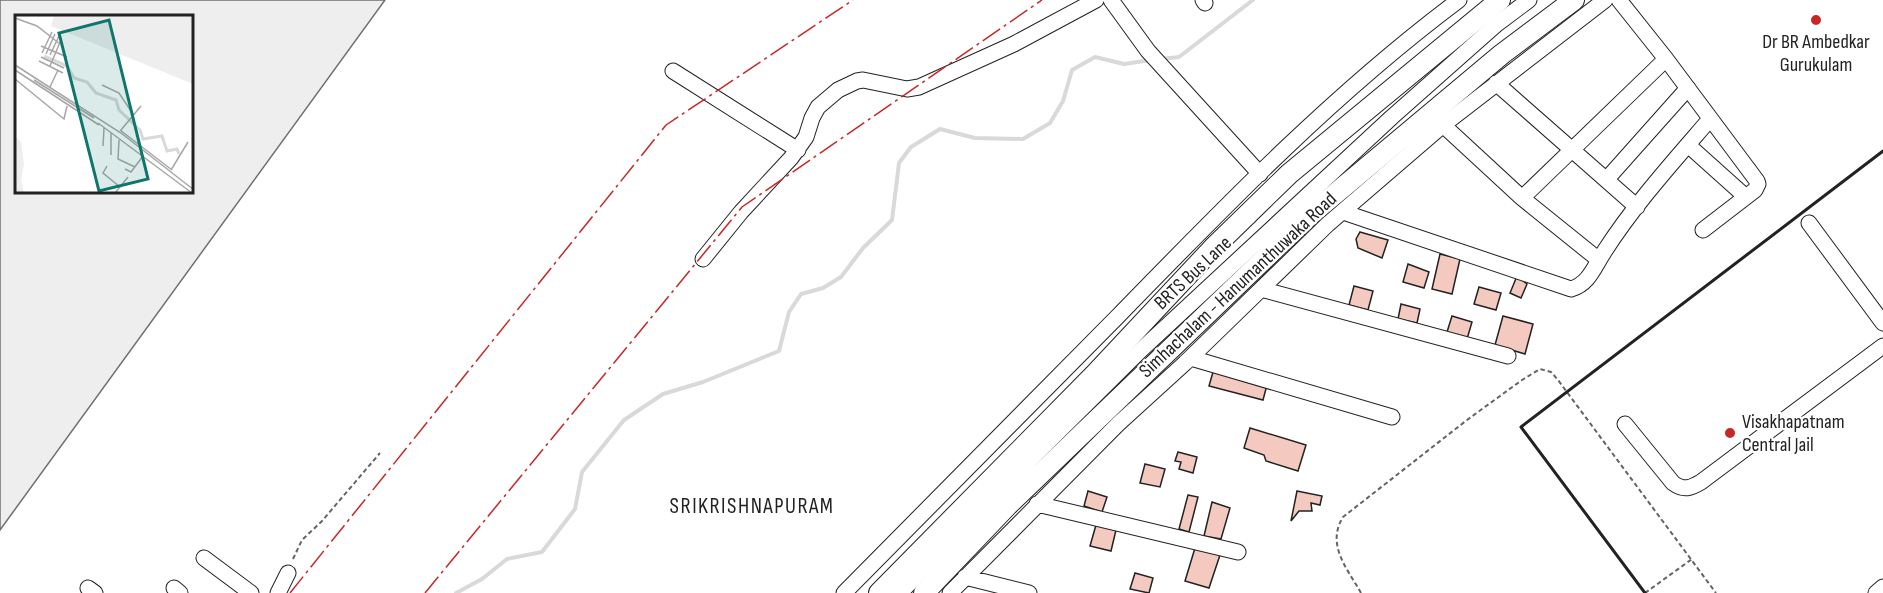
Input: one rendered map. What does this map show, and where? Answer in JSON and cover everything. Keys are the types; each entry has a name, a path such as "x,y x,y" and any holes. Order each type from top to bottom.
{"main road":[{"name":"Simhachalam - Hanumanthuwaka Road","path":"879,593 1094,375 1213,248 1289,174 1500,0"},
{"name":"Simhachalam - Hanumanthuwaka Road","path":"924,593 1017,497 1311,214 1502,54 1574,0"}],"street":[{"path":"703,259 741,212 798,150 818,107 830,95 863,80 907,89 919,87 1014,44 1096,0"},
{"path":"1111,0 1148,51 1260,174"},
{"path":"844,593 1260,174 1390,53 1459,0"},
{"name":"BRTS Bus Lane","path":"900,593 1142,349 1392,117 1497,24 1529,0"},
{"path":"950,593 1118,424 1343,212 1443,125 1605,0"},
{"path":"1619,0 1757,181 1757,187 1746,197 1703,230"},
{"path":"1522,198 1666,59"},
{"path":"673,71 798,150"},
{"path":"1496,83 1637,207"},
{"path":"1606,180 1688,88"},
{"path":"1343,212 1571,289 1584,283 1637,207 1710,119"},
{"path":"1443,125 1522,198 1599,260"},
{"path":"1688,145 1746,197"},
{"path":"1809,223 1883,323"},
{"path":"1262,289 1508,356"},
{"path":"1625,424 1673,483 1689,488 1701,482 1883,346"},
{"path":"1191,357 1392,417"},
{"path":"1037,504 1238,552"},
{"path":"204,558 251,593"},
{"path":"278,593 288,573"},
{"path":"965,578 1029,593"},
{"path":"1876,593 1883,587"}],"path":[{"path":"1361,593 1335,542 1338,526 1343,517 1467,420 1540,369 1551,372 1558,380 1716,593"},
{"path":"288,573 302,540 322,521 380,453"},
{"path":"1645,593 1692,559"}],"shaded area":[{"path":"0,0 385,0 0,530"}],"building":[{"path":"1360,232 1388,240 1382,258 1358,248 1356,239"},
{"path":"1440,254 1460,259 1452,294 1432,289"},
{"path":"1408,264 1429,272 1424,288 1403,282"},
{"path":"1517,276 1527,284 1521,298 1510,293"},
{"path":"1354,286 1373,291 1368,310 1349,305"},
{"path":"1479,287 1501,293 1496,310 1474,304"},
{"path":"1401,304 1420,309 1417,323 1398,319"},
{"path":"1452,316 1472,322 1467,339 1447,332"},
{"path":"1503,316 1533,324 1525,354 1495,345"},
{"path":"1213,372 1267,385 1263,400 1209,386"},
{"path":"1250,428 1306,445 1298,471 1266,461 1264,455 1244,448"},
{"path":"1178,452 1197,457 1193,473 1179,469 1181,462 1175,461"},
{"path":"1145,464 1165,469 1160,487 1140,483"},
{"path":"1088,491 1107,497 1102,512 1084,506"},
{"path":"1297,491 1322,496 1320,505 1311,503 1312,511 1299,511 1291,521"},
{"path":"1188,495 1198,497 1189,532 1179,529"},
{"path":"1212,502 1230,508 1221,539 1204,536"},
{"path":"1096,525 1116,530 1111,551 1090,546"},
{"path":"1195,548 1220,555 1209,588 1185,581"},
{"path":"1135,573 1153,578 1149,593 1130,589"}],"waterway":[{"path":"1161,59 1179,57 1253,0"},
{"path":"456,593 482,579 507,559 542,552 575,509 582,472 624,420 663,394 703,382 779,351 789,312 801,294 823,288 841,277 863,248 892,220 899,163 911,147 940,129 975,138 1023,139 1050,123 1063,101 1072,70 1095,57 1124,64 1151,60"}],"wall":[{"path":"1645,593 1521,427 1883,151"}],"power":[{"path":"290,593 666,125 853,0"},
{"path":"425,593 742,207 1042,0"}],"place":[{"name":"Dr BR Ambedkar Gurukulam","path":"1816,20"},
{"name":"Visakhapatnam Central Jail","path":"1730,433"}],"district":[{"name":"SRIKRISHNAPURAM","path":"752,506"}]}
